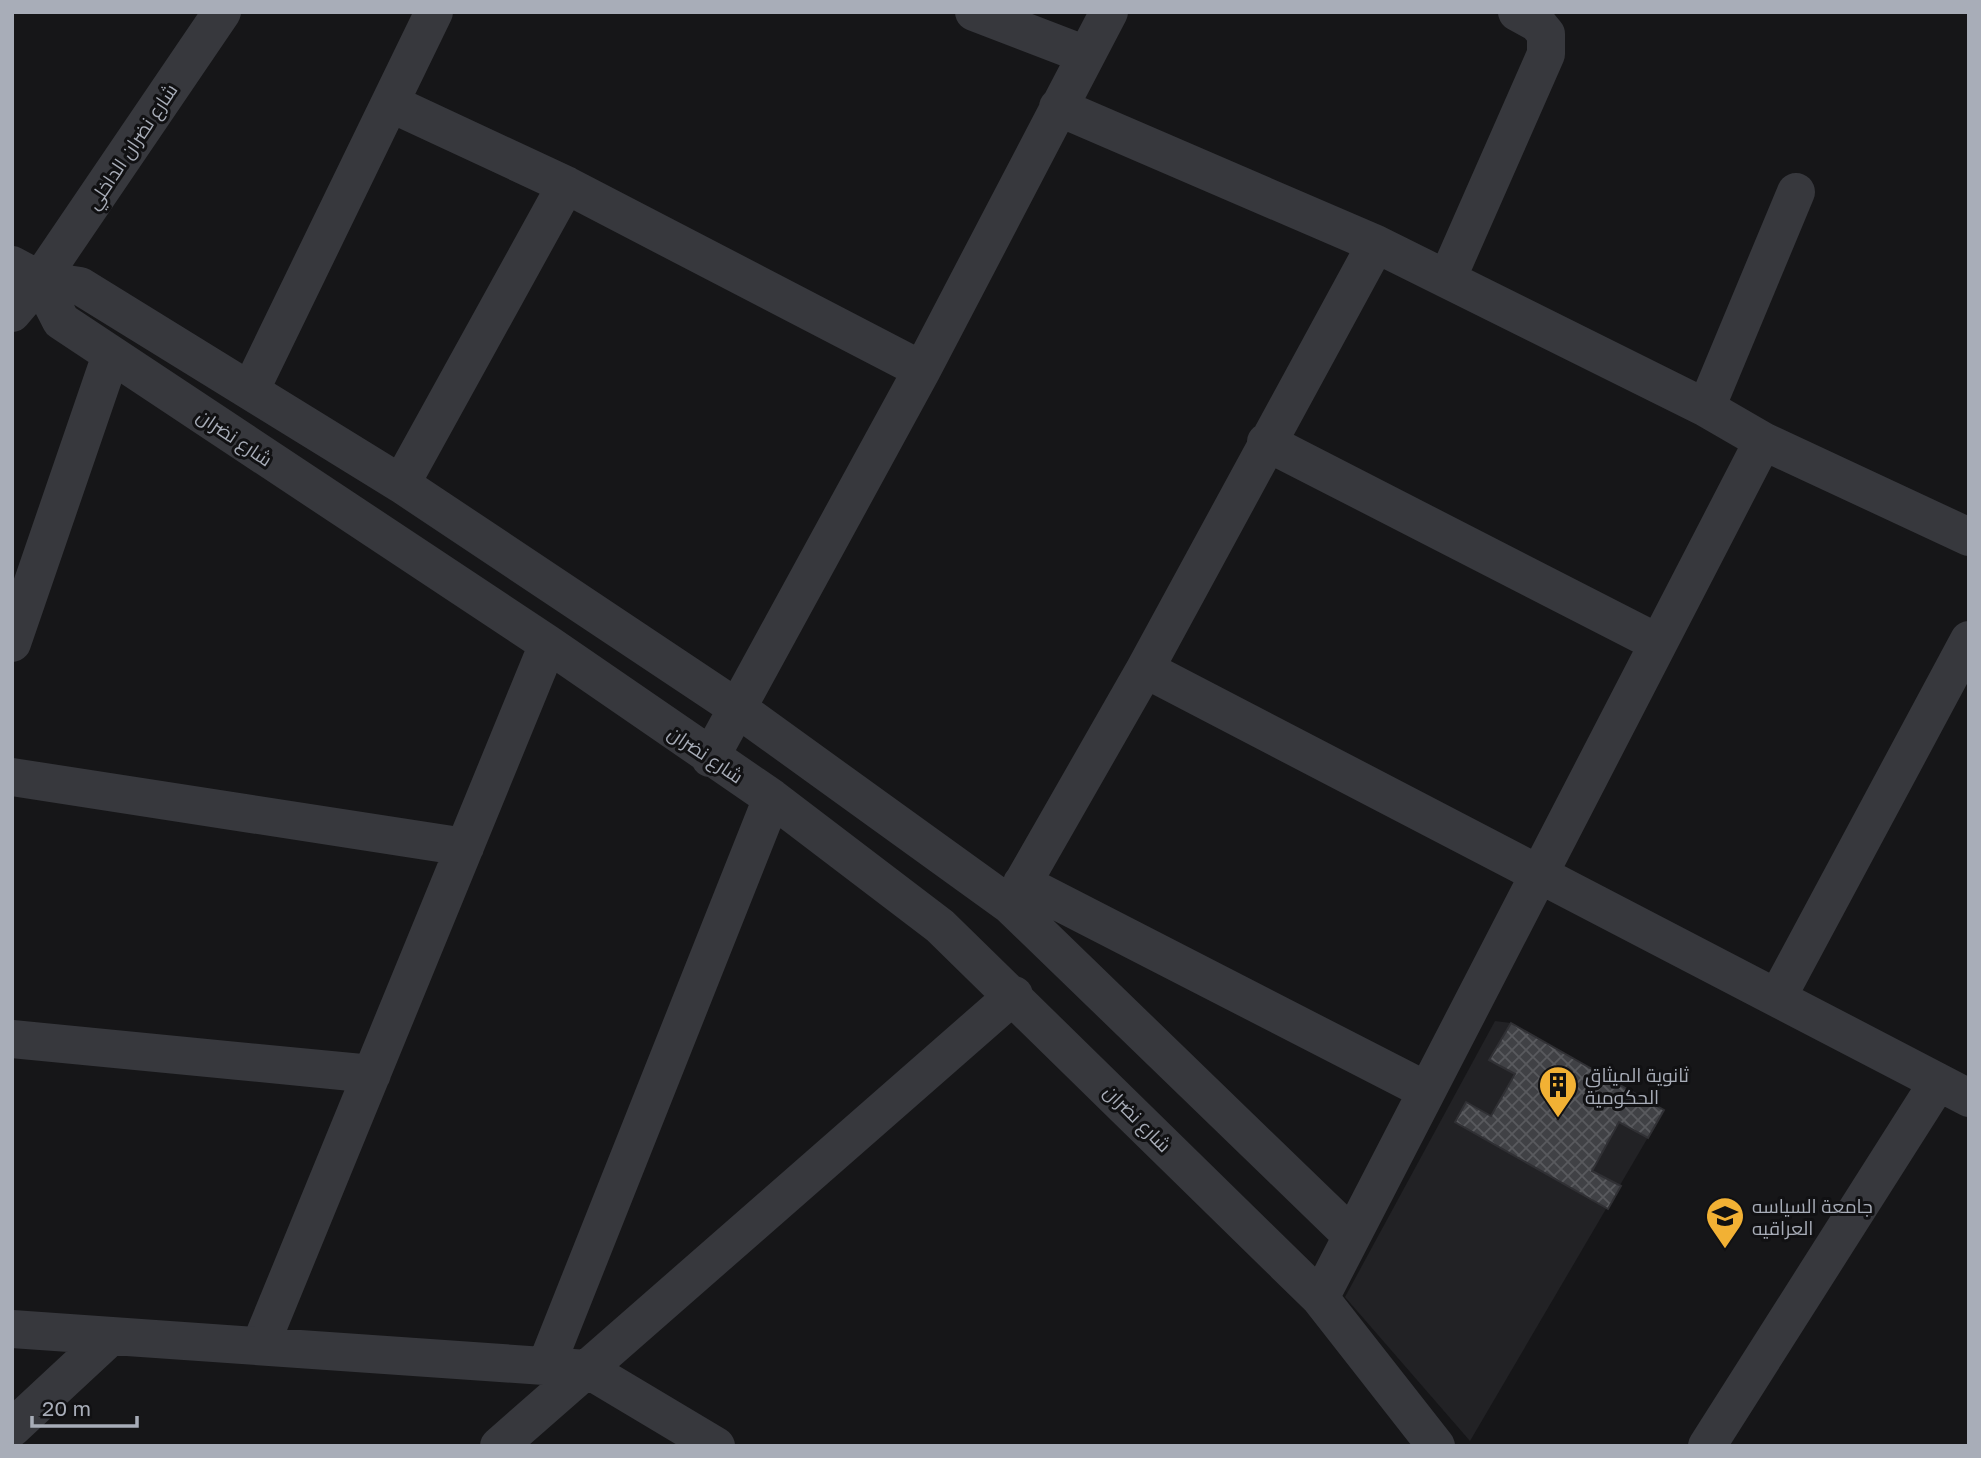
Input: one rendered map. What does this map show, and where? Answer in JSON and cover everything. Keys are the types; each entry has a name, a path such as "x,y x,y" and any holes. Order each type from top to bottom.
{"street":[{"name":"شارع نضران الداخلي","path":"12,313 26,273 222,12"},
{"path":"250,391 434,12"},
{"path":"974,12 1086,55"},
{"path":"710,758 922,370 1109,12"},
{"path":"1447,279 1546,54 1546,34 1537,23 1517,12"},
{"path":"390,103 566,185 922,370"},
{"path":"1058,107 1376,244 1706,408 1763,441 1969,537"},
{"path":"401,484 566,185"},
{"path":"1706,408 1796,192"},
{"path":"1016,894 1145,669 1376,244"},
{"name":"شارع نضران","path":"26,273 61,321 548,644 710,758 772,798 940,926 1014,995 1320,1298 1436,1446"},
{"path":"26,273 80,286 401,484 1016,894 1427,1091"},
{"path":"12,643 111,355"},
{"path":"1320,1298 1763,441"},
{"path":"1266,442 1658,643"},
{"path":"1777,998 1969,640"},
{"path":"260,1346 548,644"},
{"path":"1145,669 1954,1090 1707,1446"},
{"path":"12,777 465,847"},
{"path":"546,1366 772,798"},
{"path":"1016,894 1352,1236"},
{"path":"499,1446 1014,995"},
{"path":"12,1039 372,1074"},
{"path":"12,1329 587,1369 716,1446"},
{"path":"12,1428 111,1336"}],"shaded area":[{"path":"1495,1021 1511,1023 1664,1110 1470,1441 1345,1297"}],"building":[{"name":"ثانوية الميثاق الحكومية","path":"1511,1023 1664,1110 1648,1138 1619,1122 1592,1171 1621,1186 1608,1209 1455,1122 1466,1102 1491,1116 1515,1074 1489,1060"}],"place":[{"name":"ثانوية الميثاق الحكومية","path":"1558,1119"},
{"name":"جامعة السياسه العراقيه","path":"1725,1250"}]}
